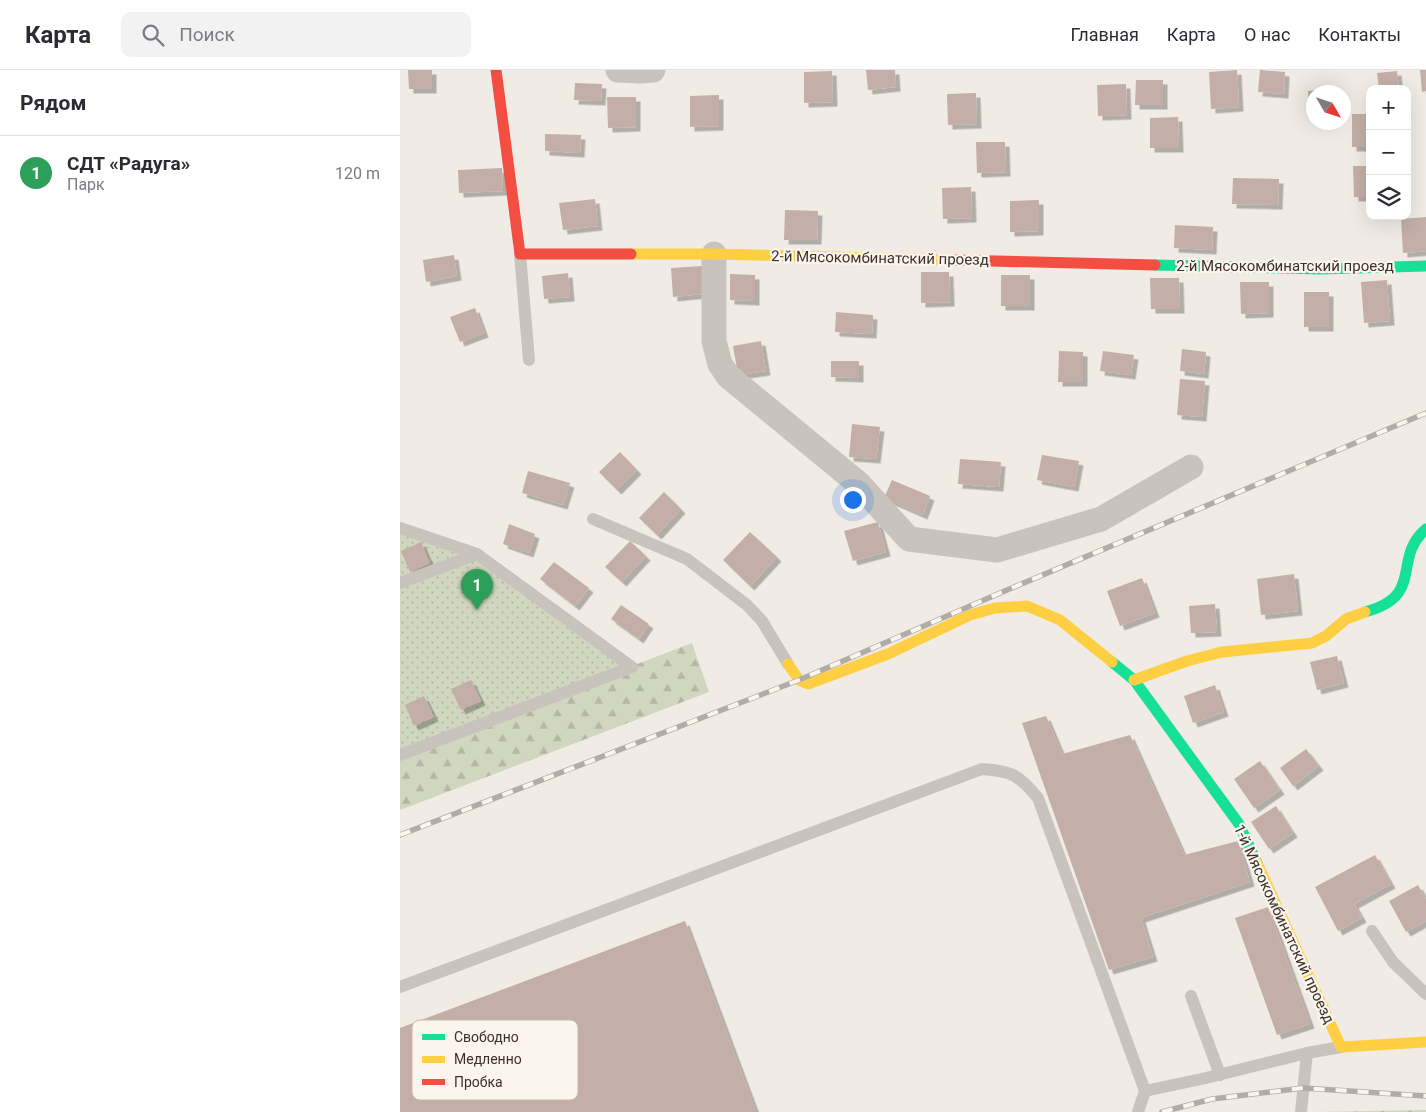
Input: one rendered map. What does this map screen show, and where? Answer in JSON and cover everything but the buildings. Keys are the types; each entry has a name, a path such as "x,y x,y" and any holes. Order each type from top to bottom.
{"street":[{"path":"496,70 520,254"},
{"path":"618,70 640,72 653,70"},
{"name":"2-й Мясокомбинатский проезд","path":"520,254 714,254 1321,269 1426,266"},
{"path":"714,254 714,341 720,364 728,376 859,484 909,538 997,550 1101,519 1191,467"},
{"path":"1134,680 1186,661 1222,652 1312,643 1325,637 1338,624 1352,616 1386,607 1396,598 1404,586 1413,544 1419,534 1426,530"},
{"name":"1-й Мясокомбинатский проезд","path":"788,664 799,680 808,684 888,654 970,615 995,608 1027,606 1060,620 1134,680 1239,824 1342,1048"},
{"path":"1342,1048 1426,1042"}],"lane":[{"path":"520,254 529,360"},
{"name":"1-й Мясокомбинатский проезд","path":"593,519 687,559 747,605 762,621 788,664"},
{"path":"400,528 477,554 632,667 400,755"},
{"path":"400,583 477,554"},
{"path":"400,987 982,769 1003,771 1023,781 1038,798 1145,1091 1138,1112"},
{"path":"1372,931 1393,962 1426,994"},
{"path":"1191,996 1220,1075"},
{"path":"1145,1091 1220,1075 1307,1053 1342,1048"},
{"path":"1301,1112 1307,1053"}],"green space":[{"path":"400,528 477,554 632,667 400,755"},
{"path":"692,643 709,692 400,810 400,755"},
{"path":"1426,1110 1426,1112 1319,1112"}],"railway":[{"path":"400,835 799,680 1426,413"},
{"path":"1162,1112 1212,1099 1303,1088 1426,1096"}],"traffic: fast":[{"path":"1155,265 1321,269 1426,266"},
{"path":"1365,612 1384,605 1402,587 1410,552 1426,529"},
{"path":"1112,662 1134,680 1239,824 1257,863"}],"traffic: slow":[{"path":"631,254 714,254 952,260"},
{"path":"788,664 799,680 808,684 888,654 970,615 995,608 1027,606 1060,620 1112,662"},
{"path":"1134,680 1187,661 1222,652 1312,643 1326,636 1346,619 1365,612"},
{"path":"1257,863 1341,1047 1426,1042"}],"traffic: jam":[{"path":"496,70 520,254 631,254"},
{"path":"952,260 1155,265"}],"place":[{"name":"СДТ «Радуга»","path":"477,610"}]}
